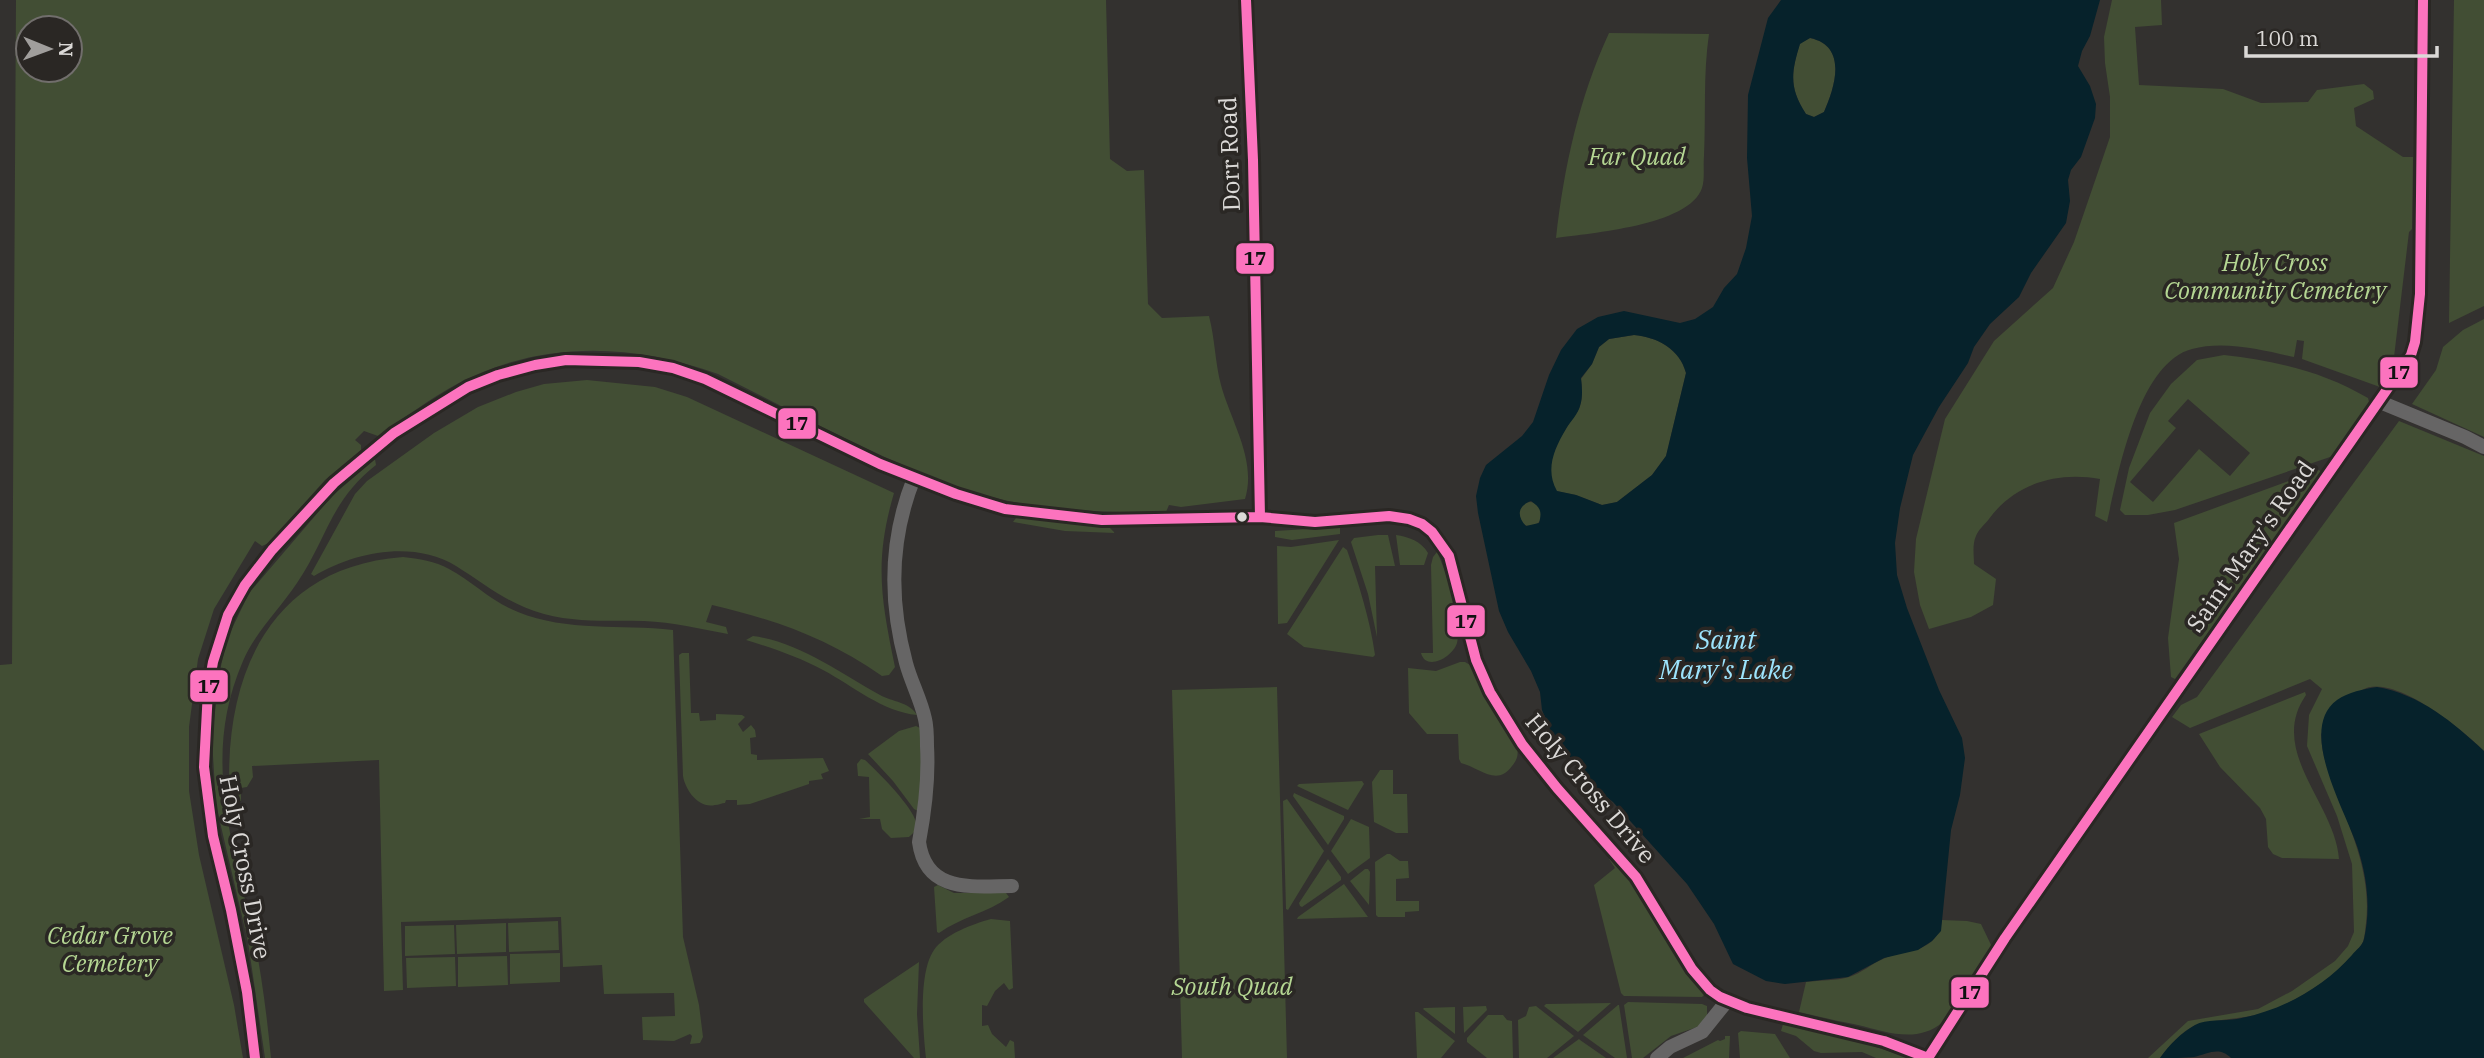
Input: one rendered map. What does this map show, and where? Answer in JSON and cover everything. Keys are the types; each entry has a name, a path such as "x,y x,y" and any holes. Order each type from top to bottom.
{"street":[{"name":"Dorr Road","path":"1246,0 1253,160 1260,517"},
{"name":"Saint Mary's Road","path":"1928,1058 2005,938 2402,371 2415,342 2420,294 2423,0"},
{"name":"Holy Cross Drive","path":"255,1058 237,938 208,811 204,745 208,690 220,636 236,599 272,550 334,483 394,433 468,387 498,375 566,360 604,359 673,368 705,379 880,464 979,502 1005,509 1102,520 1260,517 1315,522 1389,516 1409,519 1432,532 1449,556 1476,660 1504,717 1557,788 1636,877 1692,969 1710,990 1727,1000 1781,1018 1884,1041 1928,1058"},
{"path":"2380,402 2484,447"},
{"path":"914,478 903,506 896,541 894,578 895,617 906,663 926,720 928,786 920,850 931,870 952,885 1012,886"},
{"path":"1657,1058 1681,1041 1702,1032 1727,1000"}],"green space":[{"name":"Cedar Grove Cemetery","path":"16,0 1106,0 1110,159 1127,171 1144,170 1148,304 1162,318 1209,316 1221,385 1241,441 1248,470 1245,499 1181,507 1169,505 1166,512 1072,510 1002,500 947,483 880,455 718,374 653,356 620,352 555,353 522,359 459,383 378,436 364,431 355,440 361,445 361,450 325,480 269,543 262,546 255,541 214,609 198,659 189,727 189,791 199,855 234,1005 243,1058 0,1058 0,665 12,664 15,84 84,84 84,14 16,14"},
{"name":"Holy Cross Community Cemetery","path":"2112,0 2161,0 2162,25 2135,27 2139,85 2223,89 2261,103 2308,102 2317,90 2364,84 2373,91 2374,99 2354,108 2356,126 2403,157 2413,157 2412,229 2409,232 2394,357 2380,387 2302,359 2304,341 2297,340 2294,357 2217,345 2192,349 2173,358 2157,375 2133,423 2107,522 2095,516 2100,479 2069,477 2038,482 2024,488 2000,507 1980,529 1975,539 1974,564 1996,579 1993,605 1971,617 1929,629 1920,605 1914,572 1916,539 1945,419 1994,341 2053,288 2074,242 2110,137 2110,97 2104,37"},
{"path":"2454,0 2484,0 2484,306 2449,323"},
{"name":"Far Quad","path":"1609,33 1709,34 1702,188 1693,201 1659,219 1614,230 1556,238 1574,133 1589,82"},
{"path":"1810,38 1822,42 1830,49 1835,68 1832,91 1824,112 1814,117 1806,114 1800,105 1793,80 1800,43"},
{"path":"2484,319 2484,437 2412,404 2436,370 2443,347 2463,330"},
{"path":"1634,335 1651,338 1673,351 1679,357 1686,373 1666,456 1652,475 1617,502 1602,505 1556,491 1551,465 1559,441 1580,406 1581,379 1592,364 1599,347 1609,339"},
{"path":"2224,355 2262,360 2298,369 2351,389 2368,398 2370,406 2333,456 2175,510 2148,515 2125,515 2120,510 2129,468 2150,413 2171,384 2197,360","holes":["2188,399 2250,453 2230,476 2199,449 2153,502 2130,482 2176,428 2168,421"]},
{"path":"587,380 655,387 687,397 894,493 882,560 883,600 895,667 889,675 882,676 841,651 800,632 712,605 706,622 726,627 728,634 665,623 581,620 544,614 508,600 456,566 421,553 403,551 366,555 314,576 311,574 355,494 367,481 434,433 478,407 516,392 544,384"},
{"path":"2399,421 2484,456 2484,751 2427,706 2391,689 2375,687 2362,690 2347,703 2321,734 2326,762 2358,850 2366,886 2365,934 2362,944 2334,974 2297,998 2264,1013 2194,1026 2178,1038 2160,1058 2148,1058 2188,1021 2258,1009 2292,991 2335,961 2348,946 2354,932 2352,864 2337,816 2307,746 2309,715 2322,689 2310,679 2190,728 2172,717 2181,705 2197,697"},
{"path":"375,459 376,465 348,492 297,583 248,650 231,697 224,732 222,766 225,800 262,982 271,1058 265,1058 248,942 216,805 212,740 219,675 227,639 249,593 332,496"},
{"path":"2319,470 2322,473 2175,679 2171,677 2168,638 2179,559 2174,523"},
{"path":"1530,502 1538,506 1542,514 1538,522 1530,526 1522,522 1518,514 1522,506"},
{"path":"1027,517 1110,528 1115,533 1065,531 1013,522 1016,518"},
{"path":"1340,527 1340,534 1292,540 1275,537 1275,531"},
{"path":"1388,535 1395,566 1375,566 1377,637 1368,594 1351,542 1354,538"},
{"path":"1396,535 1422,545 1428,553 1424,565 1400,565"},
{"path":"1339,540 1287,623 1278,624 1277,546 1291,547"},
{"path":"1343,547 1347,550 1364,602 1373,642 1373,657 1304,647 1287,634"},
{"path":"1437,552 1453,598 1458,634 1455,648 1434,662 1424,659 1421,653 1433,653 1431,565"},
{"path":"403,557 444,566 500,603 537,618 575,625 673,630 683,937 699,1005 703,1037 700,1043 690,1044 690,1034 674,1041 643,1040 642,1017 675,1016 674,993 604,994 602,965 563,967 561,917 401,922 403,990 384,991 379,760 252,766 253,777 247,787 241,788 241,801 230,802 230,757 235,714 245,674 262,638 286,607 317,582 356,565"},
{"path":"753,636 770,639 803,652 880,695 905,705 917,715 892,709 814,665 746,640"},
{"path":"689,653 691,713 699,713 700,721 716,720 716,714 742,715 745,717 738,724 743,732 751,725 755,730 756,737 750,738 751,754 757,755 757,760 823,758 829,771 821,774 823,779 809,781 809,784 750,804 737,805 737,800 726,800 725,803 709,805 693,797 683,776 679,655"},
{"path":"1460,662 1472,666 1516,744 1516,761 1500,775 1494,776 1461,763 1458,734 1427,734 1409,713 1408,668 1436,671"},
{"name":"South Quad","path":"1277,687 1287,1058 1182,1058 1172,690"},
{"path":"2305,692 2296,716 2294,736 2298,757 2327,818 2339,859 2282,858 2273,854 2268,847 2266,819 2260,808 2220,767 2199,734"},
{"path":"916,726 920,728 922,760 918,811 868,754 899,731"},
{"path":"861,759 886,781 913,815 916,827 909,837 891,838 882,829 880,819 859,819 870,817 869,777 858,776 857,764"},
{"path":"1380,770 1393,770 1393,794 1407,794 1408,833 1396,833 1374,822 1372,782"},
{"path":"1362,781 1364,784 1348,810 1297,786 1299,784"},
{"path":"1294,793 1344,816 1328,845 1293,796"},
{"path":"1287,799 1324,851 1288,910 1283,801"},
{"path":"1351,819 1369,827 1370,858 1348,874 1331,851"},
{"path":"1387,854 1400,861 1408,861 1409,878 1396,879 1396,901 1419,901 1419,911 1405,912 1405,917 1376,915 1375,862"},
{"path":"1613,857 1706,993 1702,997 1624,996 1621,993 1594,885 1615,868 1609,859"},
{"path":"1328,859 1341,880 1300,906 1299,903"},
{"path":"1365,869 1370,872 1369,905 1350,881"},
{"path":"1344,884 1368,917 1297,919 1298,917"},
{"path":"938,885 954,893 1006,893 1009,897 939,933 934,887"},
{"path":"991,919 1010,921 1013,988 1009,990 1004,983 995,991 987,1006 982,1005 982,1026 988,1025 992,1034 1006,1047 1010,1040 1014,1042 1015,1058 926,1058 923,1002 929,960 939,944 952,934"},
{"path":"1942,920 1981,924 1992,947 1943,1022 1933,1029 1923,1033 1902,1034 1799,1012 1806,982 1849,977 1883,959 1920,948 1934,939"},
{"path":"558,921 559,950 509,952 508,923"},
{"path":"506,923 506,952 457,954 456,925"},
{"path":"454,925 455,954 405,956 405,926"},
{"path":"560,953 560,982 510,984 510,954"},
{"path":"507,956 508,985 458,987 458,957"},
{"path":"455,957 456,986 407,988 406,958"},
{"path":"919,962 917,1014 920,1058 914,1058 864,999"},
{"path":"1628,1002 1702,1004 1707,1006 1707,1017 1700,1026 1671,1036 1643,1058 1632,1058 1624,1005"},
{"path":"1611,1003 1578,1032 1544,1006 1546,1004"},
{"path":"1618,1005 1627,1058 1615,1058 1583,1035"},
{"path":"1486,1006 1487,1010 1464,1033 1463,1007"},
{"path":"1536,1006 1574,1036 1547,1058 1519,1058 1518,1020 1526,1016 1529,1007"},
{"path":"1455,1007 1455,1034 1423,1009 1424,1008"},
{"path":"1415,1012 1455,1041 1441,1058 1417,1058"},
{"path":"1488,1015 1503,1015 1512,1021 1513,1058 1487,1058 1467,1042 1467,1038"},
{"path":"1783,1024 1858,1041 1909,1058 1876,1058 1862,1052 1821,1053 1814,1051 1796,1036 1781,1031"},
{"path":"1738,1033 1775,1034 1790,1058 1740,1058"},
{"path":"1725,1036 1730,1036 1729,1058 1683,1058 1725,1039"},
{"path":"1580,1040 1606,1058 1553,1058"}],"water":[{"name":"Saint Mary's Lake","path":"1781,0 2100,0 2078,66 2090,86 2096,104 2095,118 2081,157 2071,170 2068,180 2070,201 2066,223 2031,273 2019,297 1990,324 1974,347 1968,363 1939,407 1913,455 1900,508 1895,543 1897,575 1939,690 1962,738 1965,758 1960,795 1951,830 1941,931 1918,950 1884,958 1848,977 1785,984 1766,981 1733,964 1714,924 1687,884 1613,802 1591,784 1551,732 1531,671 1499,611 1476,496 1486,465 1522,436 1533,422 1549,375 1561,350 1577,329 1598,317 1624,311 1680,323 1695,319 1713,307 1724,288 1737,274 1746,248 1752,216 1747,158 1748,95 1768,18","holes":["1810,38 1822,42 1830,49 1835,69 1832,91 1824,112 1814,117 1806,114 1800,105 1793,80 1800,44","1634,335 1651,338 1673,351 1679,357 1686,373 1666,456 1652,475 1617,502 1602,505 1557,491 1551,467 1558,444 1578,412 1582,396 1581,378 1592,364 1599,347 1609,339","1531,501 1539,508 1539,523 1526,526 1523,523 1520,515 1523,506"]},
{"path":"2377,687 2407,696 2435,711 2484,751 2484,1058 2231,1058 2218,1052 2194,1057 2160,1058 2167,1048 2195,1025 2253,1015 2299,997 2340,967 2362,943 2368,905 2364,871 2328,772 2321,731 2326,714 2337,700 2351,693"}],"transit line":[{"name":"17","path":"1246,0 1253,160 1260,517"},
{"name":"17","path":"255,1058 247,992 213,836 204,767 208,690 213,662 228,615 245,585 272,550 334,483 394,433 468,387 498,375 566,360 639,362 673,368 705,379 880,464 956,494 1005,509 1102,520 1260,517 1315,522 1389,516 1422,524 1432,532 1449,556 1476,660 1490,692 1522,744 1636,877 1692,969 1710,990 1747,1008 1884,1041 1928,1058 2005,938 2411,355 2420,294 2423,0"}]}
